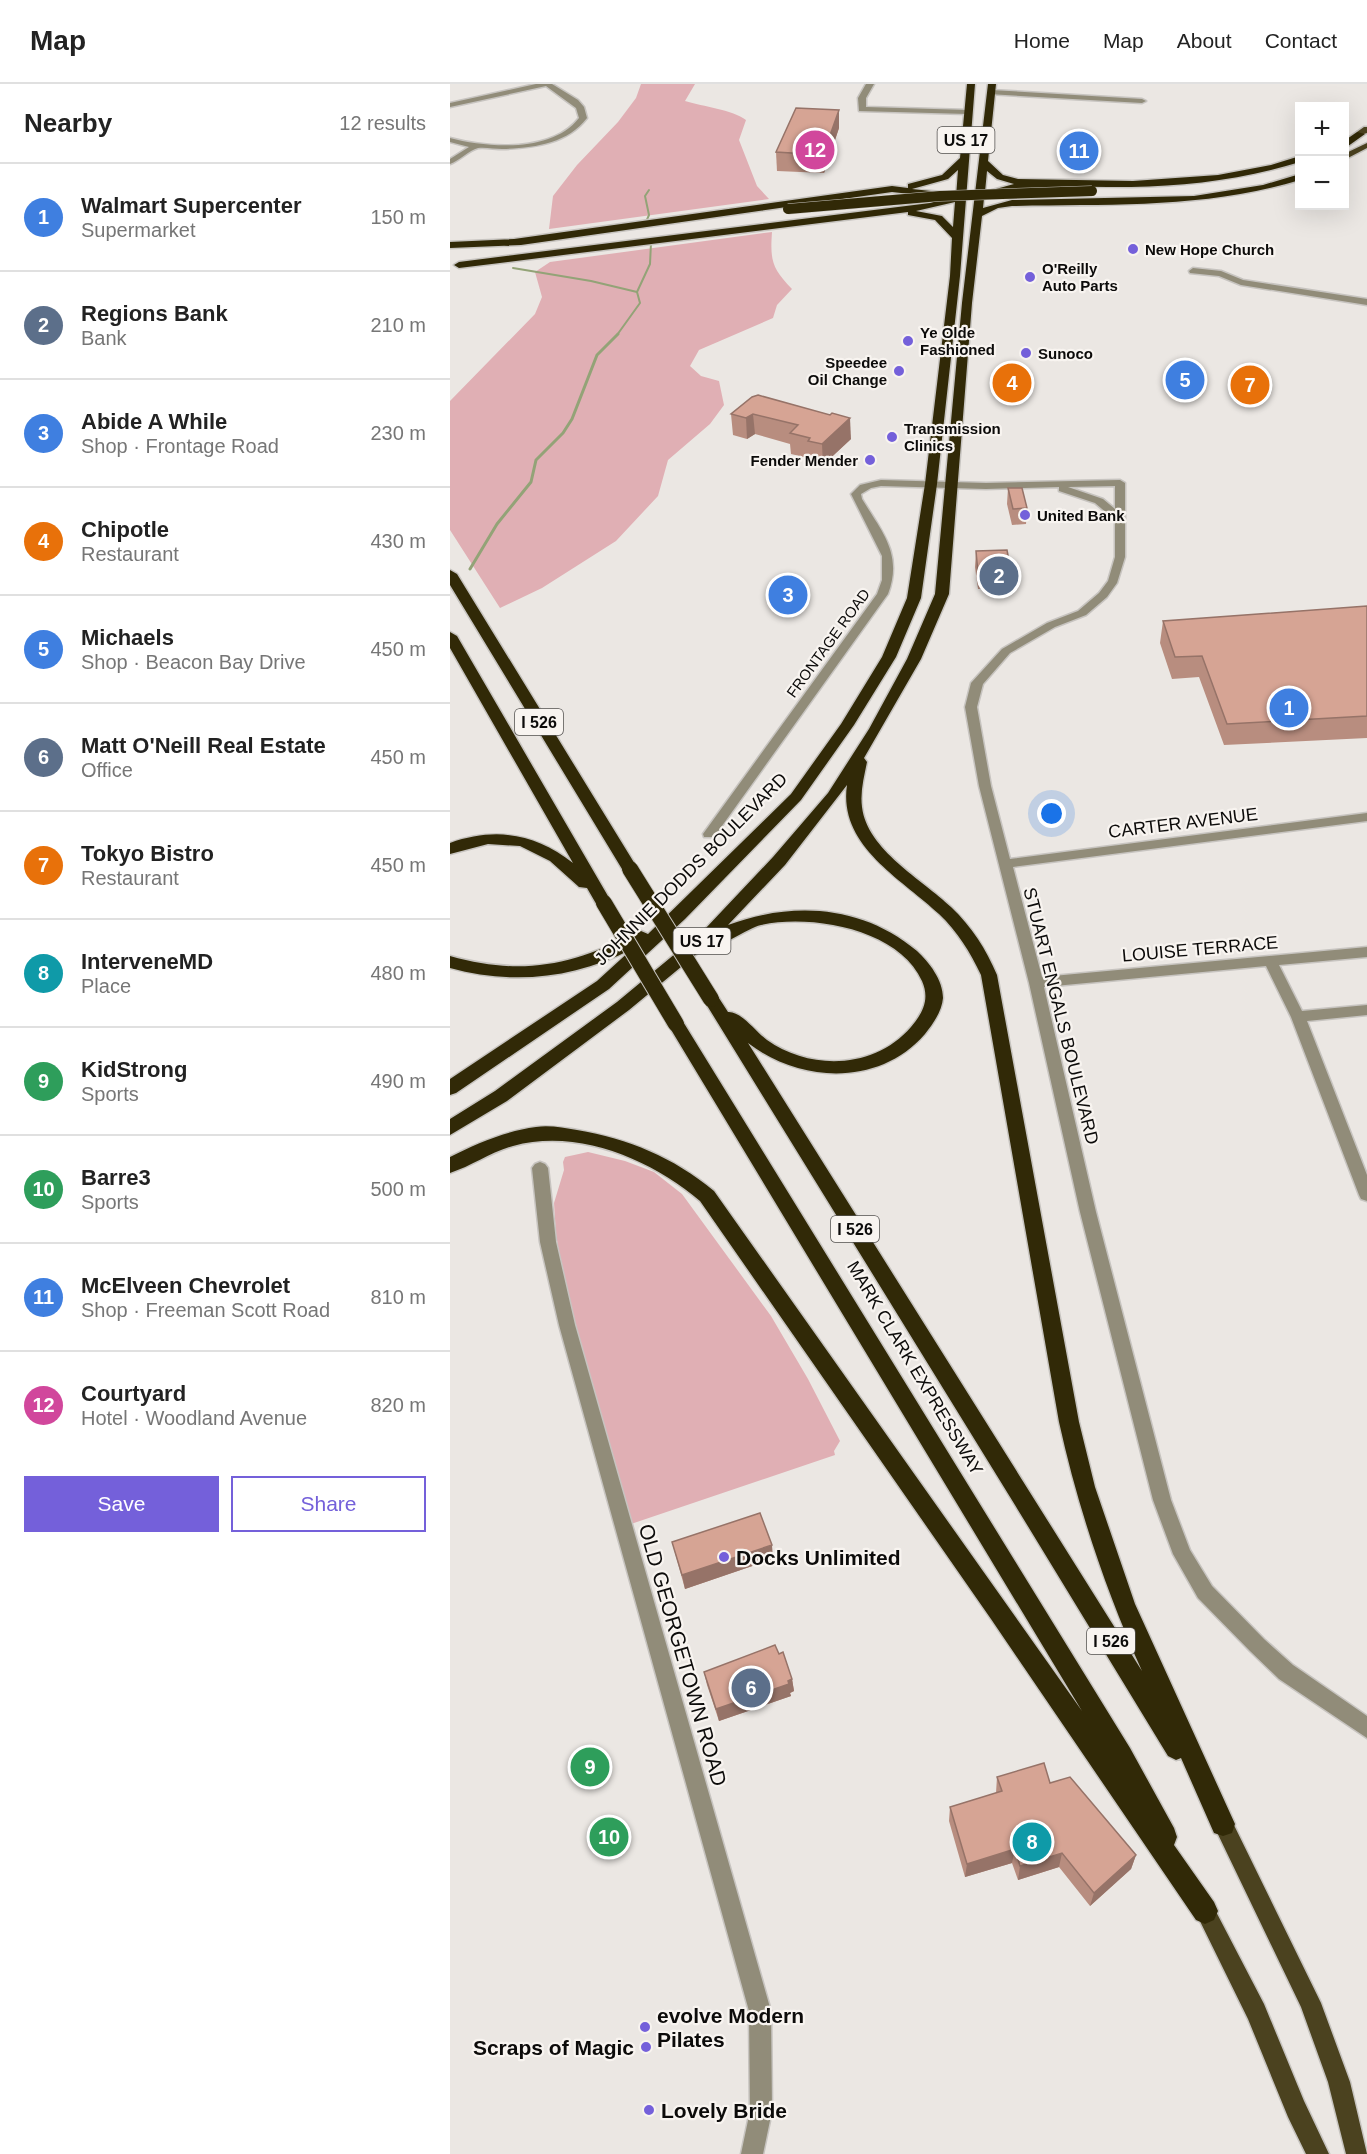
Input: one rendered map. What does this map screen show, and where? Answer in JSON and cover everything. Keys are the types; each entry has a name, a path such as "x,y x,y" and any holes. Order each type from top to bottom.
{"highway":[{"name":"US 17","path":"932,484 936,428 955,276 971,84"},
{"name":"US 17","path":"450,1128 501,1096 623,1006 711,933 793,845 833,796 914,659 942,594 967,303 991,88"},
{"path":"1349,138 1364,131"},
{"path":"1349,142 1364,131"},
{"path":"509,243 892,189 940,179 964,159"},
{"path":"980,196 1006,188 1046,184 1134,184 1182,181 1256,170 1295,160"},
{"path":"984,162 1000,177 1046,184"},
{"path":"1092,194 1229,184 1255,180 1295,169"},
{"path":"450,245 601,236 790,212 936,200 1212,192 1295,177"},
{"path":"978,214 995,206 1025,203 1206,198 1269,186 1295,177"},
{"path":"892,189 961,197 980,196 1025,203"},
{"path":"454,265 939,204 961,197"},
{"path":"886,211 931,216 944,222 957,237"},
{"path":"454,265 790,212"},
{"name":"JOHNNIE DODDS BOULEVARD","path":"450,1088 603,985 679,915 796,797 847,725 889,657 914,598 932,484"},
{"name":"MARK CLARK EXPRESSWAY","path":"450,573 630,869 1023,1498 1223,1824"},
{"name":"MARK CLARK EXPRESSWAY","path":"450,636 676,1024 1122,1756 1205,1911"},
{"path":"864,747 855,790 856,816 861,827 878,851 895,868 958,924 970,938 990,975 1069,1422 1084,1487 1124,1606 1223,1824"},
{"path":"450,849 488,838 508,838 542,847 573,869 604,903"},
{"path":"450,962 495,973 550,972 601,957 679,915"},
{"path":"501,1096 587,1047 714,941 729,932 765,919 801,915 819,916 877,932 898,944 915,959 929,977 934,996 927,1019 917,1032 900,1047 866,1063 825,1068 799,1064 767,1049 743,1031 711,999"},
{"path":"450,1166 482,1148 536,1134 567,1135 624,1146 652,1158 680,1174 707,1196 999,1611 1205,1911"}],"main road":[{"path":"1347,156 1367,144"},
{"path":"1223,1824 1310,2003 1339,2082 1357,2154"},
{"path":"1205,1911 1256,2012 1296,2109 1318,2154"}],"street":[{"path":"450,105 495,92 546,84 580,107 583,118 581,123 568,132 542,142 514,147 474,147 450,140"},
{"path":"870,84 862,98 862,109 968,112"},
{"path":"1062,96 1067,84"},
{"path":"991,88 1062,96 1142,101"},
{"path":"450,162 474,147"},
{"path":"450,153 461,156"},
{"path":"1193,271 1221,274 1241,282 1367,302"},
{"name":"FRONTAGE ROAD","path":"709,834 882,594 889,580 884,541 860,505 856,494 859,489 872,483 932,484"},
{"name":"STUART ENGALS BOULEVARD","path":"932,484 1120,483 1120,557 1113,581 1103,595 1082,612 1051,625 1006,651 977,683 971,707 985,786 1036,983 1088,1212 1162,1500 1182,1554 1205,1592 1257,1645 1286,1672 1367,1728"},
{"path":"1042,485 1089,496 1108,507 1120,519"},
{"name":"CARTER AVENUE","path":"1004,864 1367,817"},
{"name":"LOUISE TERRACE","path":"1036,983 1367,952"},
{"path":"1270,961 1298,1017 1367,1196"},
{"path":"1298,1017 1367,1010"},
{"name":"OLD GEORGETOWN ROAD","path":"540,1168 548,1242 567,1325 760,2011 762,2111 752,2154"}],"shaded area":[{"path":"641,84 695,84 685,101 725,111 746,120 739,140 757,186 769,199 549,229 553,196 577,165 618,122 636,98"},
{"path":"772,232 771,250 774,264 792,289 777,305 773,318 699,350 690,366 701,376 719,381 724,405 710,424 668,460 658,496 616,541 542,588 500,608 450,530 450,401 535,314 542,297 535,272 550,262"},
{"path":"588,1152 625,1161 654,1172 682,1194 771,1316 808,1379 840,1441 834,1451 835,1455 631,1524 563,1278 556,1234 554,1203 564,1170 563,1162 565,1157"}],"building":[{"path":"796,108 839,110 823,155 776,152"},
{"path":"758,395 830,415 832,413 850,418 822,444 790,433 798,425 753,414 746,418 731,414 752,397"},
{"path":"1008,488 1022,488 1027,508 1013,509"},
{"path":"1007,550 1011,572 978,573 976,551"},
{"path":"1367,606 1367,716 1227,724 1202,656 1175,657 1163,621"},
{"path":"760,1513 772,1545 682,1575 672,1542"},
{"path":"775,1645 779,1654 783,1652 792,1679 788,1681 789,1684 716,1709 704,1672"},
{"path":"1044,1763 1050,1783 1070,1777 1136,1855 1094,1893 1062,1853 1020,1866 1015,1849 967,1864 950,1807 1002,1791 997,1777"}],"waterway":[{"path":"646,222 649,215 645,196 649,190"},
{"path":"637,292 650,264 651,243"},
{"path":"513,268 591,281 637,292"},
{"path":"617,335 640,303 637,292"},
{"path":"470,569 497,524 531,482 536,460 563,433 572,419 597,355 617,335"}],"place":[{"name":"Courtyard","path":"815,150"},
{"name":"McElveen Chevrolet","path":"1079,151"},
{"name":"New Hope Church","path":"1133,249"},
{"name":"O'Reilly Auto Parts","path":"1030,277"},
{"name":"Ye Olde Fashioned","path":"908,341"},
{"name":"Sunoco","path":"1026,353"},
{"name":"Speedee Oil Change","path":"899,371"},
{"name":"Michaels","path":"1185,380"},
{"name":"Chipotle","path":"1012,383"},
{"name":"Tokyo Bistro","path":"1250,385"},
{"name":"Transmission Clinics","path":"892,437"},
{"name":"Fender Mender","path":"870,460"},
{"name":"United Bank","path":"1025,515"},
{"name":"Regions Bank","path":"999,576"},
{"name":"Abide A While","path":"788,595"},
{"name":"Walmart Supercenter","path":"1289,708"},
{"name":"Docks Unlimited","path":"724,1557"},
{"name":"Matt O'Neill Real Estate","path":"751,1688"},
{"name":"KidStrong","path":"590,1767"},
{"name":"Barre3","path":"609,1837"},
{"name":"InterveneMD","path":"1032,1842"},
{"name":"evolve Modern Pilates","path":"645,2027"},
{"name":"Scraps of Magic","path":"646,2047"},
{"name":"Lovely Bride","path":"649,2110"}]}
